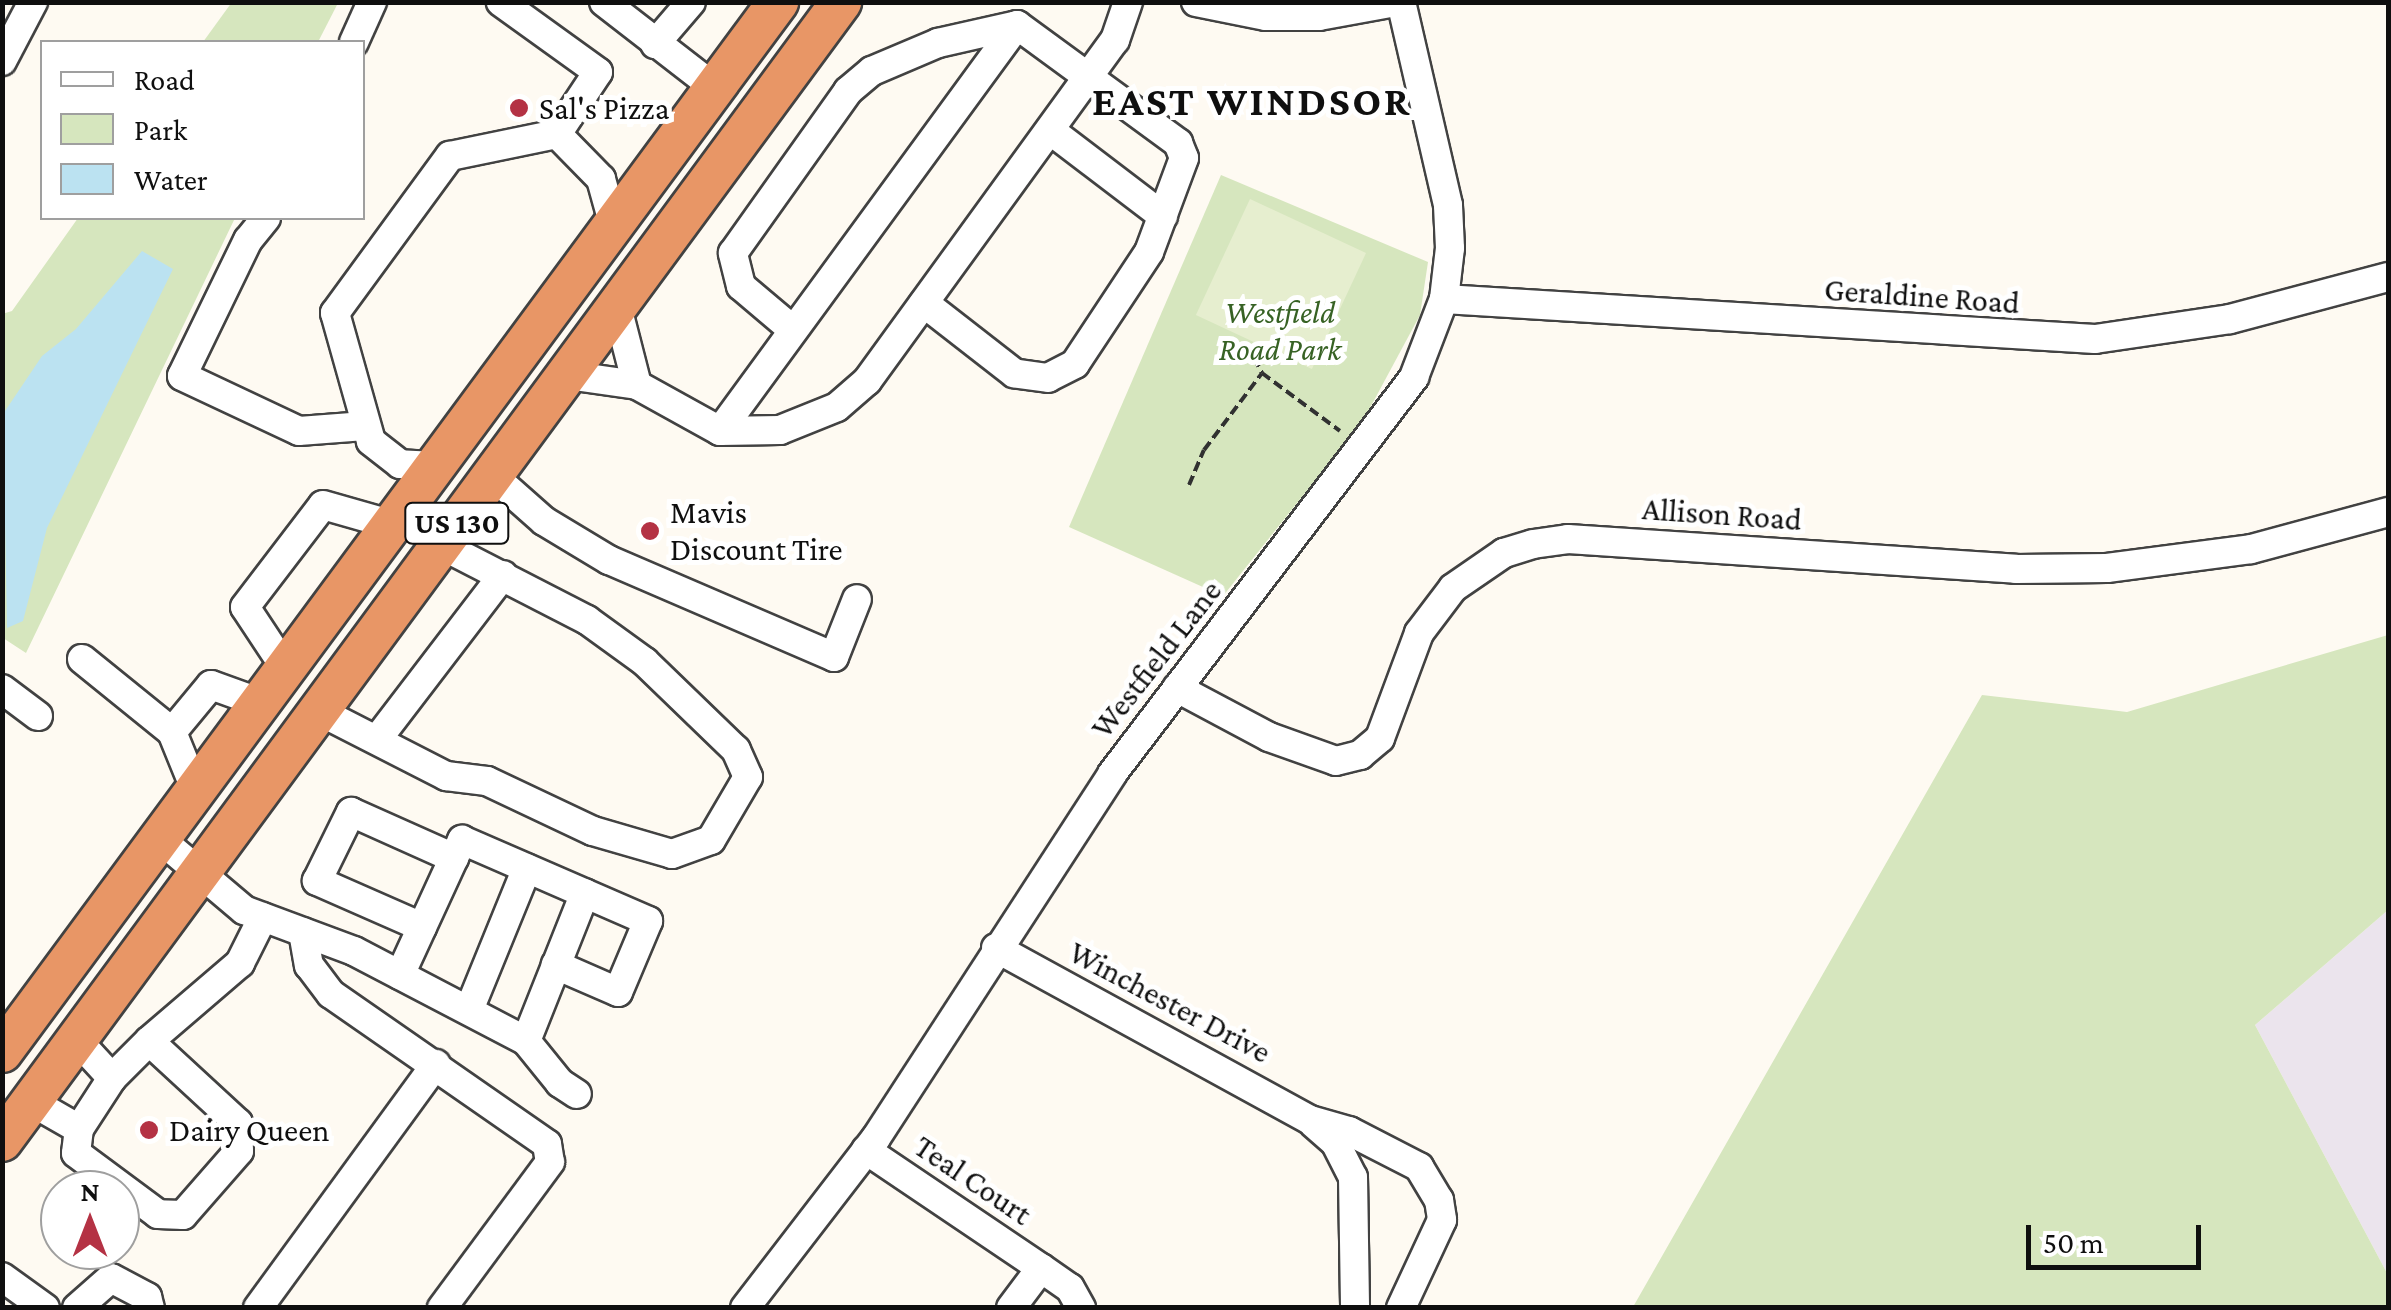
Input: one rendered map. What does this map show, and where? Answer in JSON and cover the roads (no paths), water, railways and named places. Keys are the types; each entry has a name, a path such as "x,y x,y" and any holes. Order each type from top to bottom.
{"highway":[{"name":"US 130","path":"2,1141 841,2"},
{"name":"US 130","path":"7,1041 393,525 775,4"}],"street":[{"path":"2,61 33,2"},
{"path":"355,40 372,2"},
{"path":"436,466 382,456 366,426 335,313 450,156 557,134 598,72 501,2"},
{"path":"604,2 714,88"},
{"path":"656,44 691,2"},
{"path":"566,375 637,385 720,432 780,430 838,406 867,381 1090,76 1115,40 1128,2"},
{"path":"1196,2 1266,16 1319,16 1399,2"},
{"name":"Westfield Lane","path":"745,1308 866,1150 996,948 1177,688 1404,391 1444,299 1448,205 1399,2"},
{"path":"720,432 1017,25"},
{"path":"793,330 741,286 733,253 848,91 872,71 938,43 1017,25 1178,143 1184,158 1163,216 1114,312 1075,364 1048,378 1014,374 924,303"},
{"path":"1050,130 1163,216"},
{"path":"557,134 602,179 614,226"},
{"path":"264,220 248,240 182,376 299,432 366,426"},
{"name":"Geraldine Road","path":"1444,299 2095,339 2230,318 2388,277"},
{"path":"617,307 637,385"},
{"path":"492,476 544,522 609,560 834,656 858,599"},
{"path":"286,668 245,607 323,506 393,525"},
{"name":"Allison Road","path":"1177,688 1270,737 1336,761 1360,755 1380,738 1420,633 1452,588 1504,553 1532,544 1568,539 2016,569 2107,568 2251,549 2388,512"},
{"path":"319,711 379,737 446,776 486,781 593,831 672,854 711,840 748,776 736,750 645,662 586,620 441,545"},
{"path":"379,737 503,575"},
{"path":"82,659 172,732 196,790"},
{"path":"172,732 211,684 261,702"},
{"path":"2,689 38,716"},
{"path":"422,927 318,881 350,812 454,858"},
{"path":"160,839 244,910 400,975 526,1040 560,1084 577,1094"},
{"path":"400,975 462,840 648,921 618,992 556,966"},
{"path":"469,1010 528,868"},
{"path":"526,1040 585,893"},
{"path":"149,1040 238,1123 239,1151 222,1177 182,1216 158,1214 76,1154 80,1129 112,1078 149,1040 240,963 262,917"},
{"path":"304,932 310,964 331,994 547,1144 550,1162 442,1308"},
{"name":"Winchester Drive","path":"996,948 1310,1120 1408,1160 1432,1182 1440,1200 1438,1240 1401,1308"},
{"path":"77,1040 112,1078"},
{"path":"258,1308 436,1064"},
{"path":"32,1102 80,1129"},
{"name":"Winchester Drive","path":"1310,1120 1335,1142 1353,1177 1355,1308"},
{"name":"Teal Court","path":"866,1150 1070,1288 1081,1308"},
{"name":"Teal Court","path":"1011,1308 1041,1268"},
{"path":"2,1277 45,1308"},
{"path":"77,1308 111,1278 147,1297 150,1308"}],"water":[{"path":"142,251 173,269 47,528 23,621 7,628 3,414 42,356 76,329"}],"place":[{"name":"Sal's Pizza","path":"519,108"},
{"name":"Mavis Discount Tire","path":"650,531"},
{"name":"Dairy Queen","path":"149,1130"}],"district":[{"name":"EAST WINDSOR","path":"1252,101"}],"park label":[{"name":"Westfield Road Park","path":"1280,332"}]}
